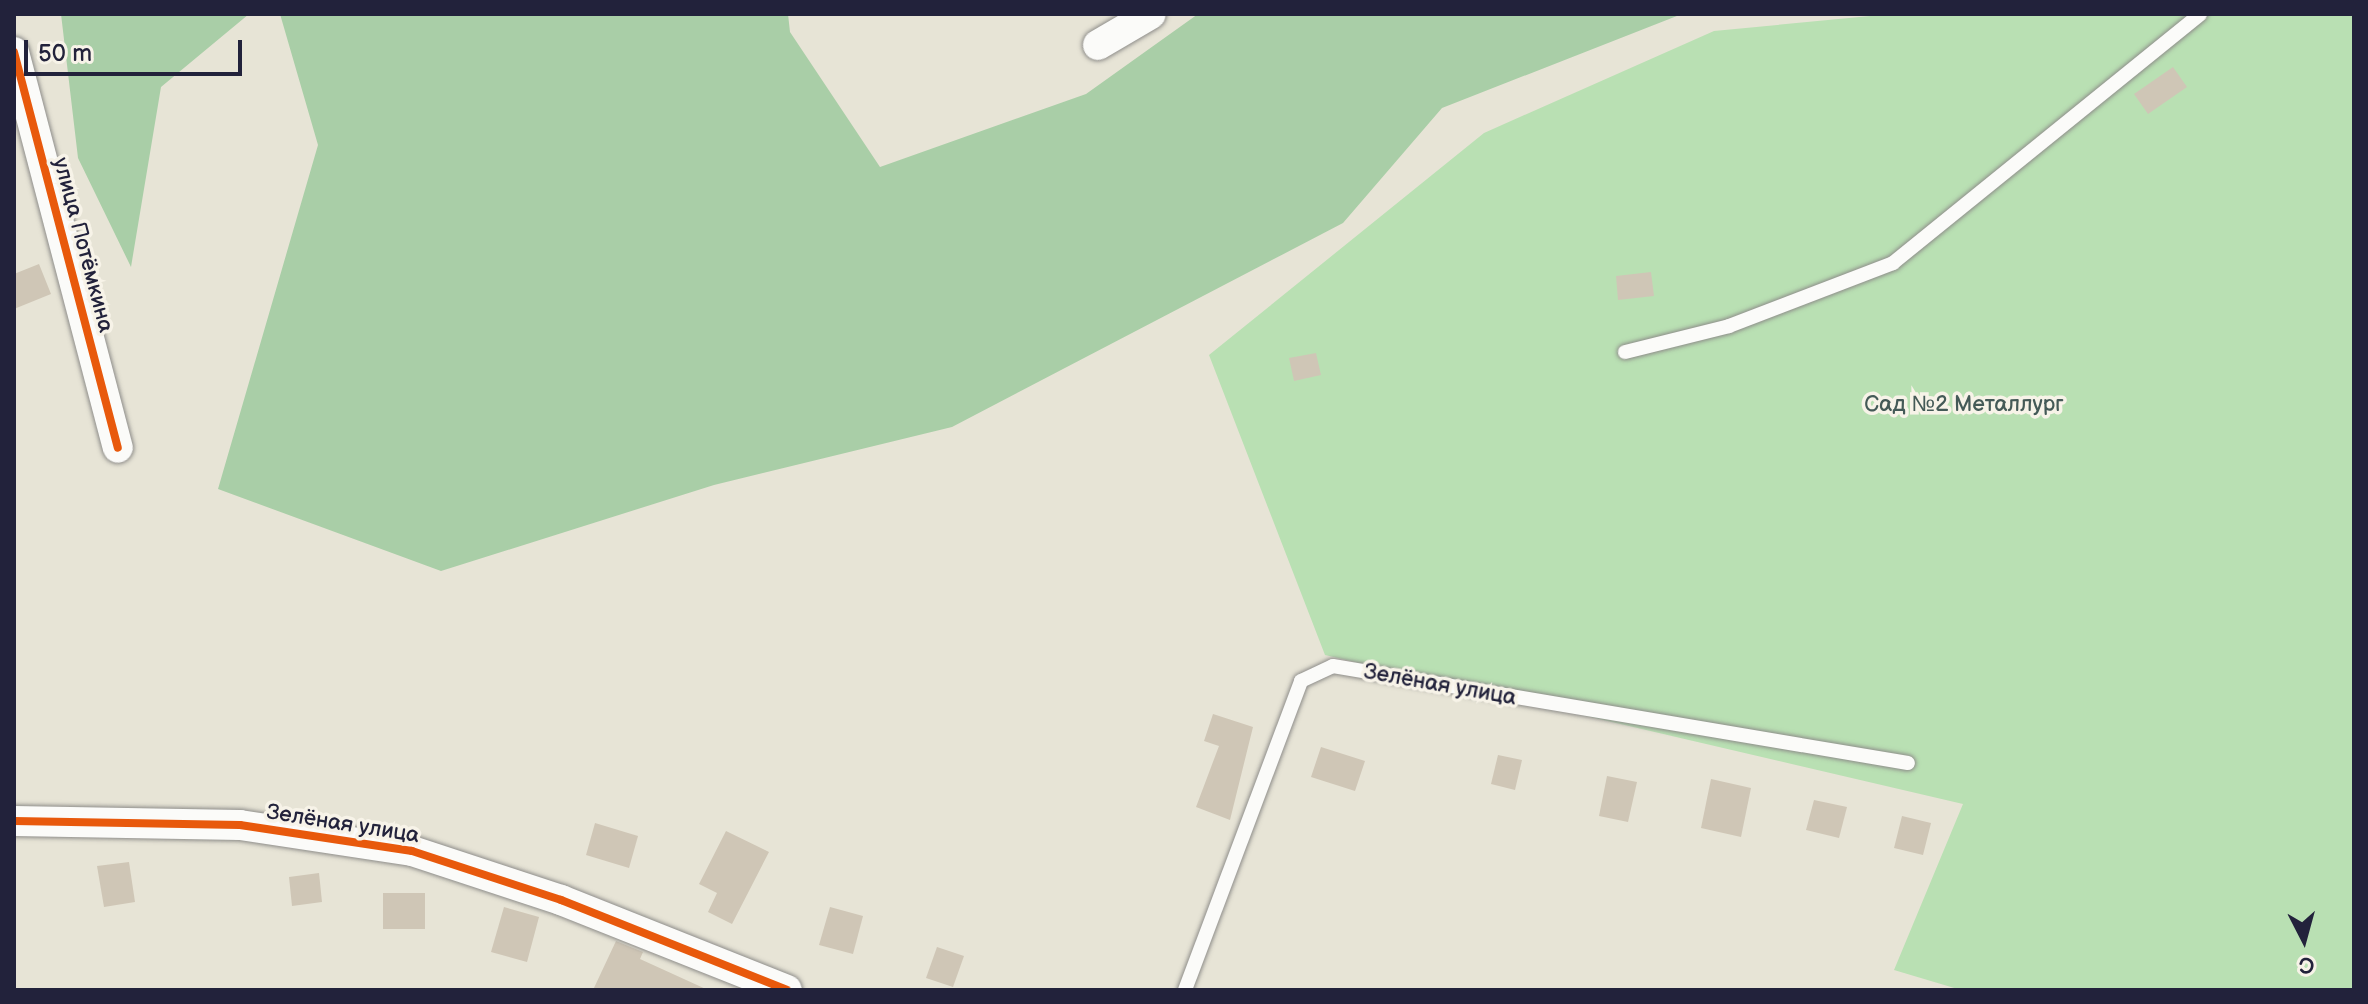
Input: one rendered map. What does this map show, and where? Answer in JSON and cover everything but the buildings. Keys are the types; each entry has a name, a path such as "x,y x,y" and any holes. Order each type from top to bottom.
{"street":[{"path":"1098,45 1151,14"},
{"name":"улица Потёмкина","path":"14,52 118,448"},
{"name":"Зелёная улица","path":"14,821 240,825 412,851 561,900 787,990"}],"lane":[{"path":"1625,352 1729,326 1893,263 2200,14"},
{"name":"Зелёная улица","path":"1185,990 1301,681 1333,666 1908,763"}],"green space":[{"path":"61,14 249,14 161,87 131,267 78,158"},
{"path":"280,14 788,14 790,32 880,167 1086,94 1198,14 1682,14 1442,108 1343,223 952,427 714,485 441,571 218,489 318,145"},
{"name":"Сад №2 Металлург","path":"1891,14 2354,14 2354,990 1961,990 1894,970 1963,804 1325,655 1209,355 1484,133 1714,31"}],"cycle path":[{"path":"14,52 118,448"},
{"path":"14,821 240,825 412,851 561,900 787,990"}]}
